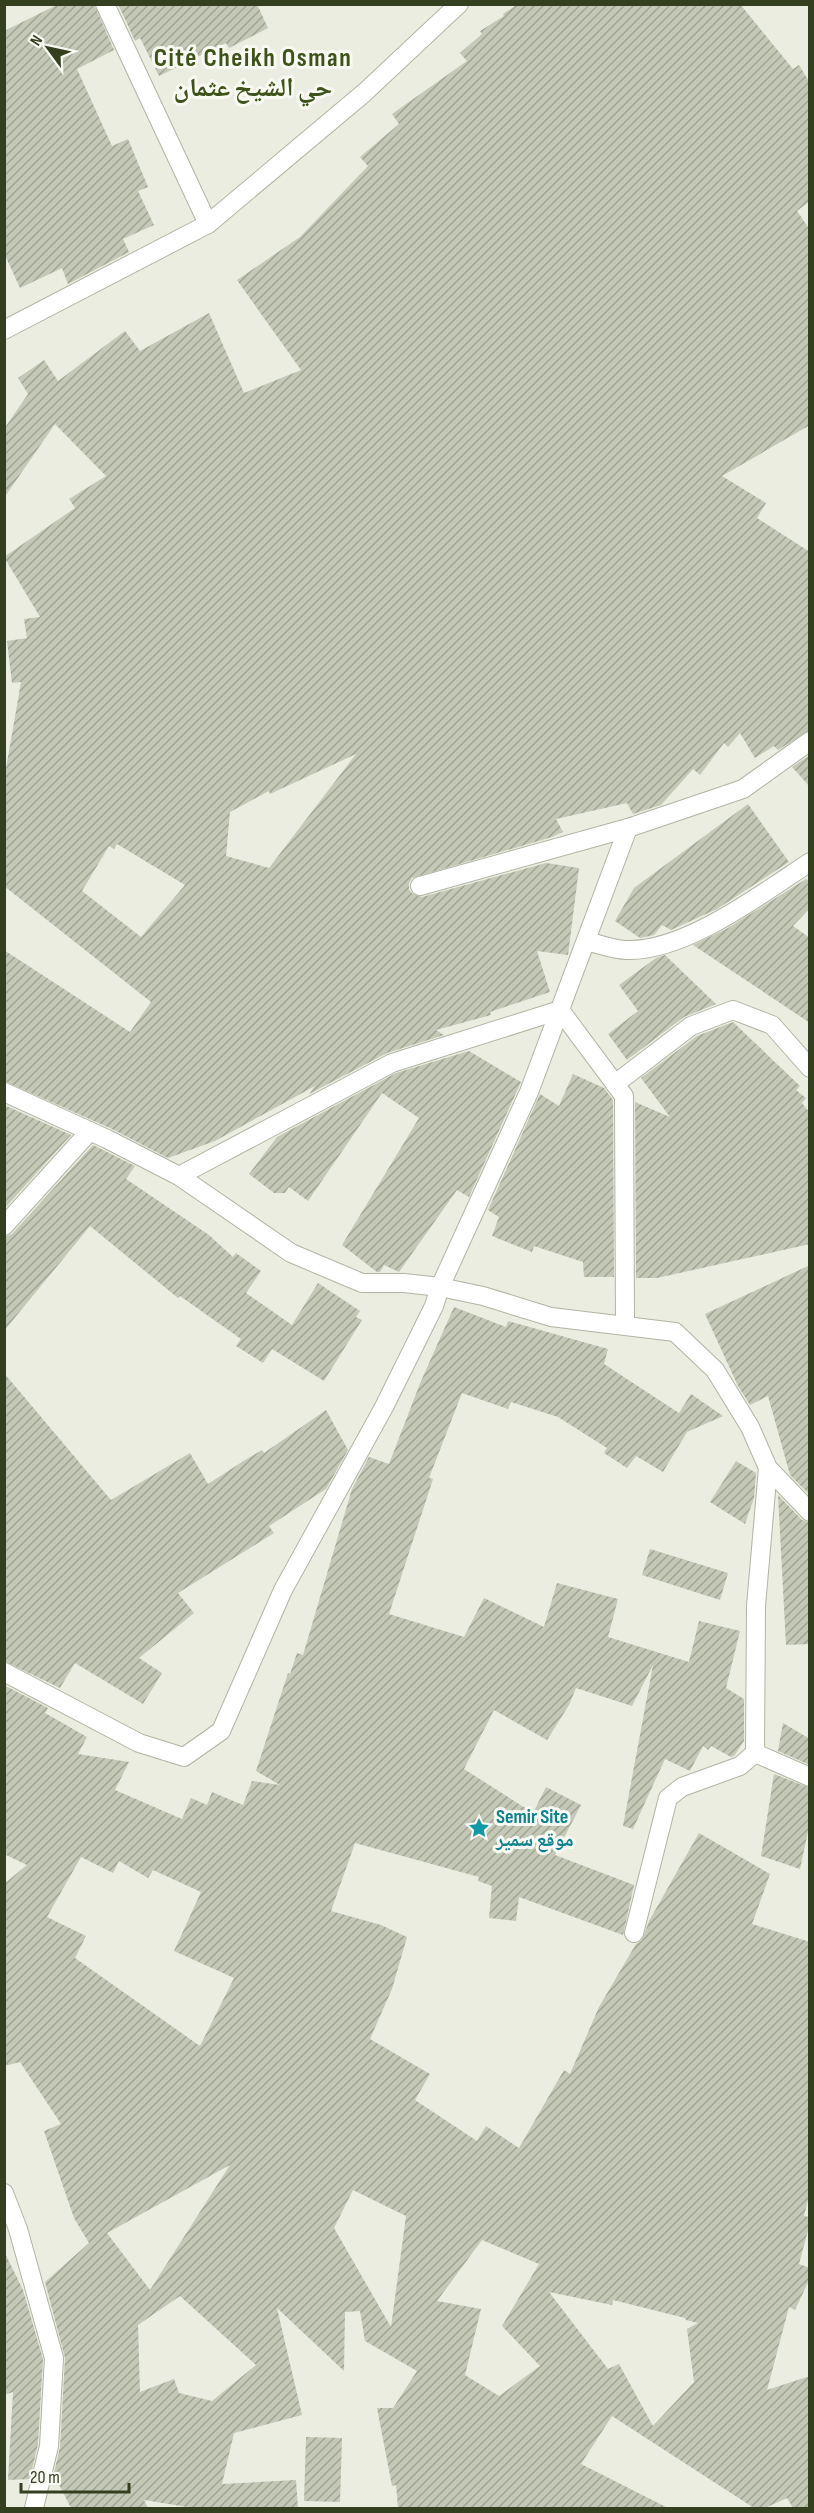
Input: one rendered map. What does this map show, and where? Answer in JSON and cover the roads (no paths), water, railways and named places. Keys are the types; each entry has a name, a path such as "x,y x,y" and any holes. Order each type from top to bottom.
{"street":[{"path":"105,4 207,224"},
{"path":"6,326 207,224 364,93 459,4"},
{"path":"420,886 628,828 743,789 810,741"},
{"path":"4,1672 140,1743 184,1757 221,1731 283,1590 384,1407 434,1306 440,1287 529,1092 628,828"},
{"path":"586,941 627,950 662,945 698,932 810,862"},
{"path":"560,1010 624,1096 625,1324"},
{"path":"179,1176 392,1063 560,1010"},
{"path":"615,1084 691,1026 733,1010 772,1025 810,1068"},
{"path":"4,1092 90,1131 179,1176 291,1253 362,1283 404,1283 440,1287 483,1296 551,1317 625,1324 675,1332 716,1370 750,1427 768,1468 810,1512"},
{"path":"4,1226 90,1131"},
{"path":"634,1934 668,1798 682,1787 740,1766 755,1753 756,1606 768,1468"},
{"path":"755,1753 810,1777"},
{"path":"4,2193 18,2229 54,2358 49,2446 34,2508"}],"place":[{"name":"Semir Site موقع سمير","path":"479,1828"}],"district":[{"name":"Cité Cheikh Osman حي الشيخ عثمان","path":"253,72"}]}
